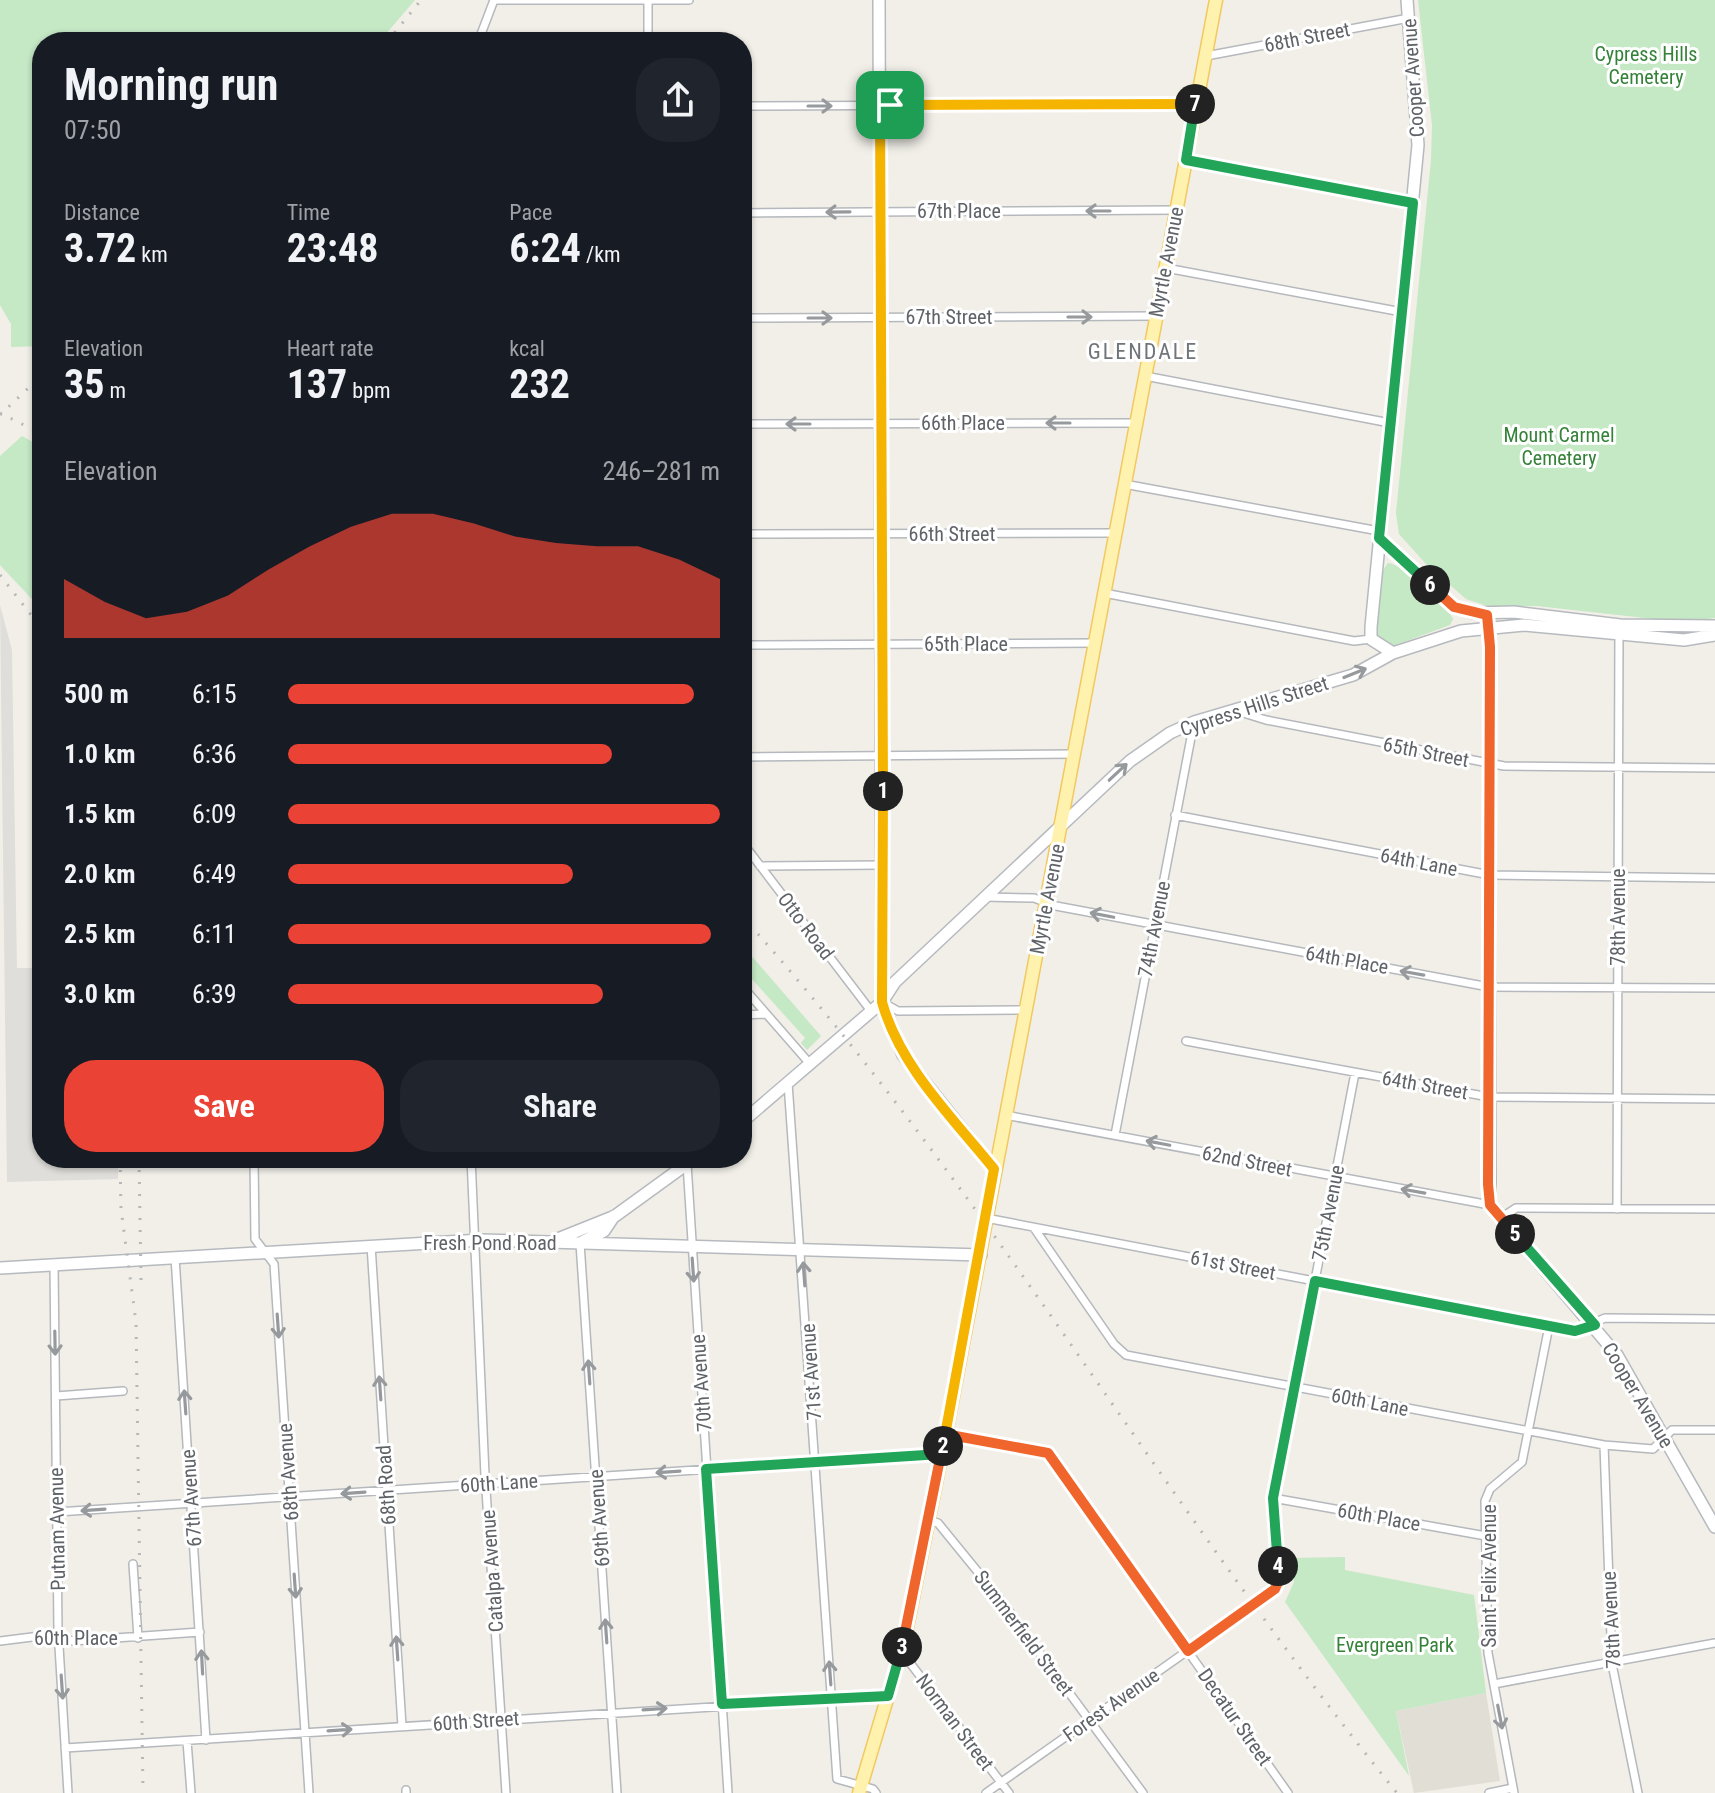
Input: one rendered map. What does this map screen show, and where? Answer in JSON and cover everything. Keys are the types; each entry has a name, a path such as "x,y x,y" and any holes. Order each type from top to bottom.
{"main road":[{"path":"879,0 882,1002 903,1055 994,1169"},
{"name":"Myrtle Avenue","path":"860,1789 901,1651 981,1255 994,1169 1216,0"},
{"name":"Cooper Avenue","path":"1371,639 1413,203 1418,112 1407,0"},
{"path":"1379,535 1454,607 1487,615 1490,1205"},
{"path":"1451,634 1457,620 1454,607"},
{"name":"Cypress Hills Street","path":"1487,615 1514,612 1684,640 1715,635"},
{"name":"Cypress Hills Street","path":"752,1114 882,1002 895,982 1130,761 1170,733 1194,722 1353,675 1393,653 1451,634 1532,625 1620,630 1715,626"},
{"path":"1371,639 1393,653"},
{"path":"550,1242 615,1216 681,1168"},
{"name":"Cooper Avenue","path":"1490,1205 1595,1325 1617,1355 1715,1527"},
{"path":"580,1243 604,1231 615,1216"},
{"name":"Fresh Pond Road","path":"0,1268 473,1240 981,1255"}],"street":[{"path":"482,32 495,0 689,0"},
{"path":"648,1 648,32"},
{"name":"68th Street","path":"1206,56 1409,18"},
{"path":"752,106 1197,104"},
{"path":"1186,160 1413,203"},
{"name":"67th Place","path":"752,213 1176,210"},
{"path":"1166,268 1402,312"},
{"name":"67th Street","path":"752,318 1156,316"},
{"path":"1145,376 1390,423"},
{"name":"66th Place","path":"752,424 1136,423"},
{"path":"1124,484 1379,535"},
{"name":"66th Street","path":"752,534 1115,533"},
{"path":"1104,593 1354,641 1371,639"},
{"name":"78th Avenue","path":"1617,1209 1620,630"},
{"name":"65th Place","path":"752,645 1095,643"},
{"name":"65th Street","path":"1237,711 1266,720 1490,764 1715,768"},
{"name":"74th Avenue","path":"1115,1135 1194,722"},
{"path":"752,757 1074,754"},
{"name":"64th Lane","path":"1175,815 1490,875 1715,878"},
{"name":"Otto Road","path":"752,855 871,1011"},
{"path":"760,866 883,865"},
{"name":"64th Place","path":"983,897 1034,898 1154,925 1489,987 1715,988"},
{"path":"752,998 811,1065"},
{"path":"882,1002 898,1011 1025,1010"},
{"path":"752,1015 766,1014"},
{"name":"64th Street","path":"1186,1041 1489,1097 1715,1099"},
{"name":"75th Avenue","path":"1275,1589 1279,1580 1273,1498 1355,1073"},
{"name":"71st Avenue","path":"788,1083 803,1249 837,1779 860,1789"},
{"name":"62nd Street","path":"1005,1115 1490,1205"},
{"name":"68th Avenue","path":"254,1168 255,1239 274,1264 309,1793"},
{"name":"Catalpa Avenue","path":"471,1168 486,1484 506,1793"},
{"name":"70th Avenue","path":"691,1168 691,1246 728,1793"},
{"path":"1501,1218 1516,1208 1715,1209"},
{"name":"61st Street","path":"986,1218 1575,1331 1595,1325 1605,1318 1715,1319"},
{"name":"60th Lane","path":"1034,1228 1114,1344 1126,1355 1604,1445 1653,1449 1672,1430 1715,1430"},
{"name":"69th Avenue","path":"580,1243 617,1793"},
{"name":"68th Road","path":"371,1245 402,1726"},
{"name":"67th Avenue","path":"175,1257 206,1740"},
{"name":"Putnam Avenue","path":"54,1265 59,1638 68,1793"},
{"name":"Saint Felix Avenue","path":"1514,1790 1488,1653 1485,1501 1490,1489 1522,1462 1549,1326"},
{"path":"56,1396 123,1391"},
{"name":"Decatur Street","path":"945,1434 1048,1453 1288,1793"},
{"name":"78th Avenue","path":"1604,1445 1612,1664 1638,1793"},
{"name":"60th Lane","path":"57,1512 941,1454"},
{"name":"60th Place","path":"1273,1498 1486,1536"},
{"name":"Summerfield Street","path":"927,1520 938,1523 973,1566 1143,1793"},
{"path":"133,1564 138,1638"},
{"name":"Forest Avenue","path":"986,1793 1275,1589"},
{"name":"60th Place","path":"0,1641 48,1635 73,1641 200,1632"},
{"path":"1494,1684 1715,1643"},
{"name":"Norman Street","path":"901,1651 1009,1793"},
{"name":"60th Street","path":"65,1748 832,1697 888,1696"},
{"path":"187,1741 191,1793"},
{"path":"860,1789 876,1793"},
{"path":"1489,1793 1514,1790"}],"shaded area":[{"path":"0,605 12,650 17,968 32,968 32,1168 118,1168 118,1179 7,1182"},
{"path":"1486,1693 1500,1781 1414,1793 1396,1711"}],"green space":[{"path":"0,0 415,0 388,32 32,32 32,346 11,347 11,324 0,305"},
{"name":"Mount Carmel Cemetery","path":"1418,0 1715,0 1715,618 1681,622 1537,606 1487,606 1466,599 1426,564 1399,534 1396,513 1431,160 1432,125"},
{"path":"22,436 32,442 32,599 0,565 0,456"},
{"path":"1388,563 1404,570 1434,595 1453,619 1450,625 1390,647 1378,642 1375,601"},
{"path":"752,957 821,1036 807,1050 801,1043 805,1038 752,979"},
{"name":"Evergreen Park","path":"1345,1557 1345,1570 1474,1595 1486,1693 1396,1711 1409,1776 1285,1602 1294,1582 1292,1558"}],"railway":[{"path":"395,32 421,0"},
{"path":"0,415 32,385"},
{"path":"0,413 32,429"},
{"path":"0,575 32,616"},
{"path":"752,928 831,1020 915,1128 1232,1574 1397,1793"},
{"path":"120,1168 121,1209 136,1322 143,1793"},
{"path":"139,1168 141,1281"}],"district":[{"name":"GLENDALE","path":"1143,351"}],"route":[{"path":"890,105 880,105 882,1002 903,1055 994,1169 981,1255 948,1423 945,1434 941,1454 706,1469 722,1704 888,1696 904,1642 945,1434 1048,1453 1188,1651 1275,1589 1279,1580 1272,1506 1315,1281 1575,1331 1595,1325 1490,1205 1490,647 1487,615 1454,607 1379,538 1413,203 1186,160 1197,104 890,105"}],"park label":[{"name":"Cypress Hills Cemetery","path":"1646,66"}]}
